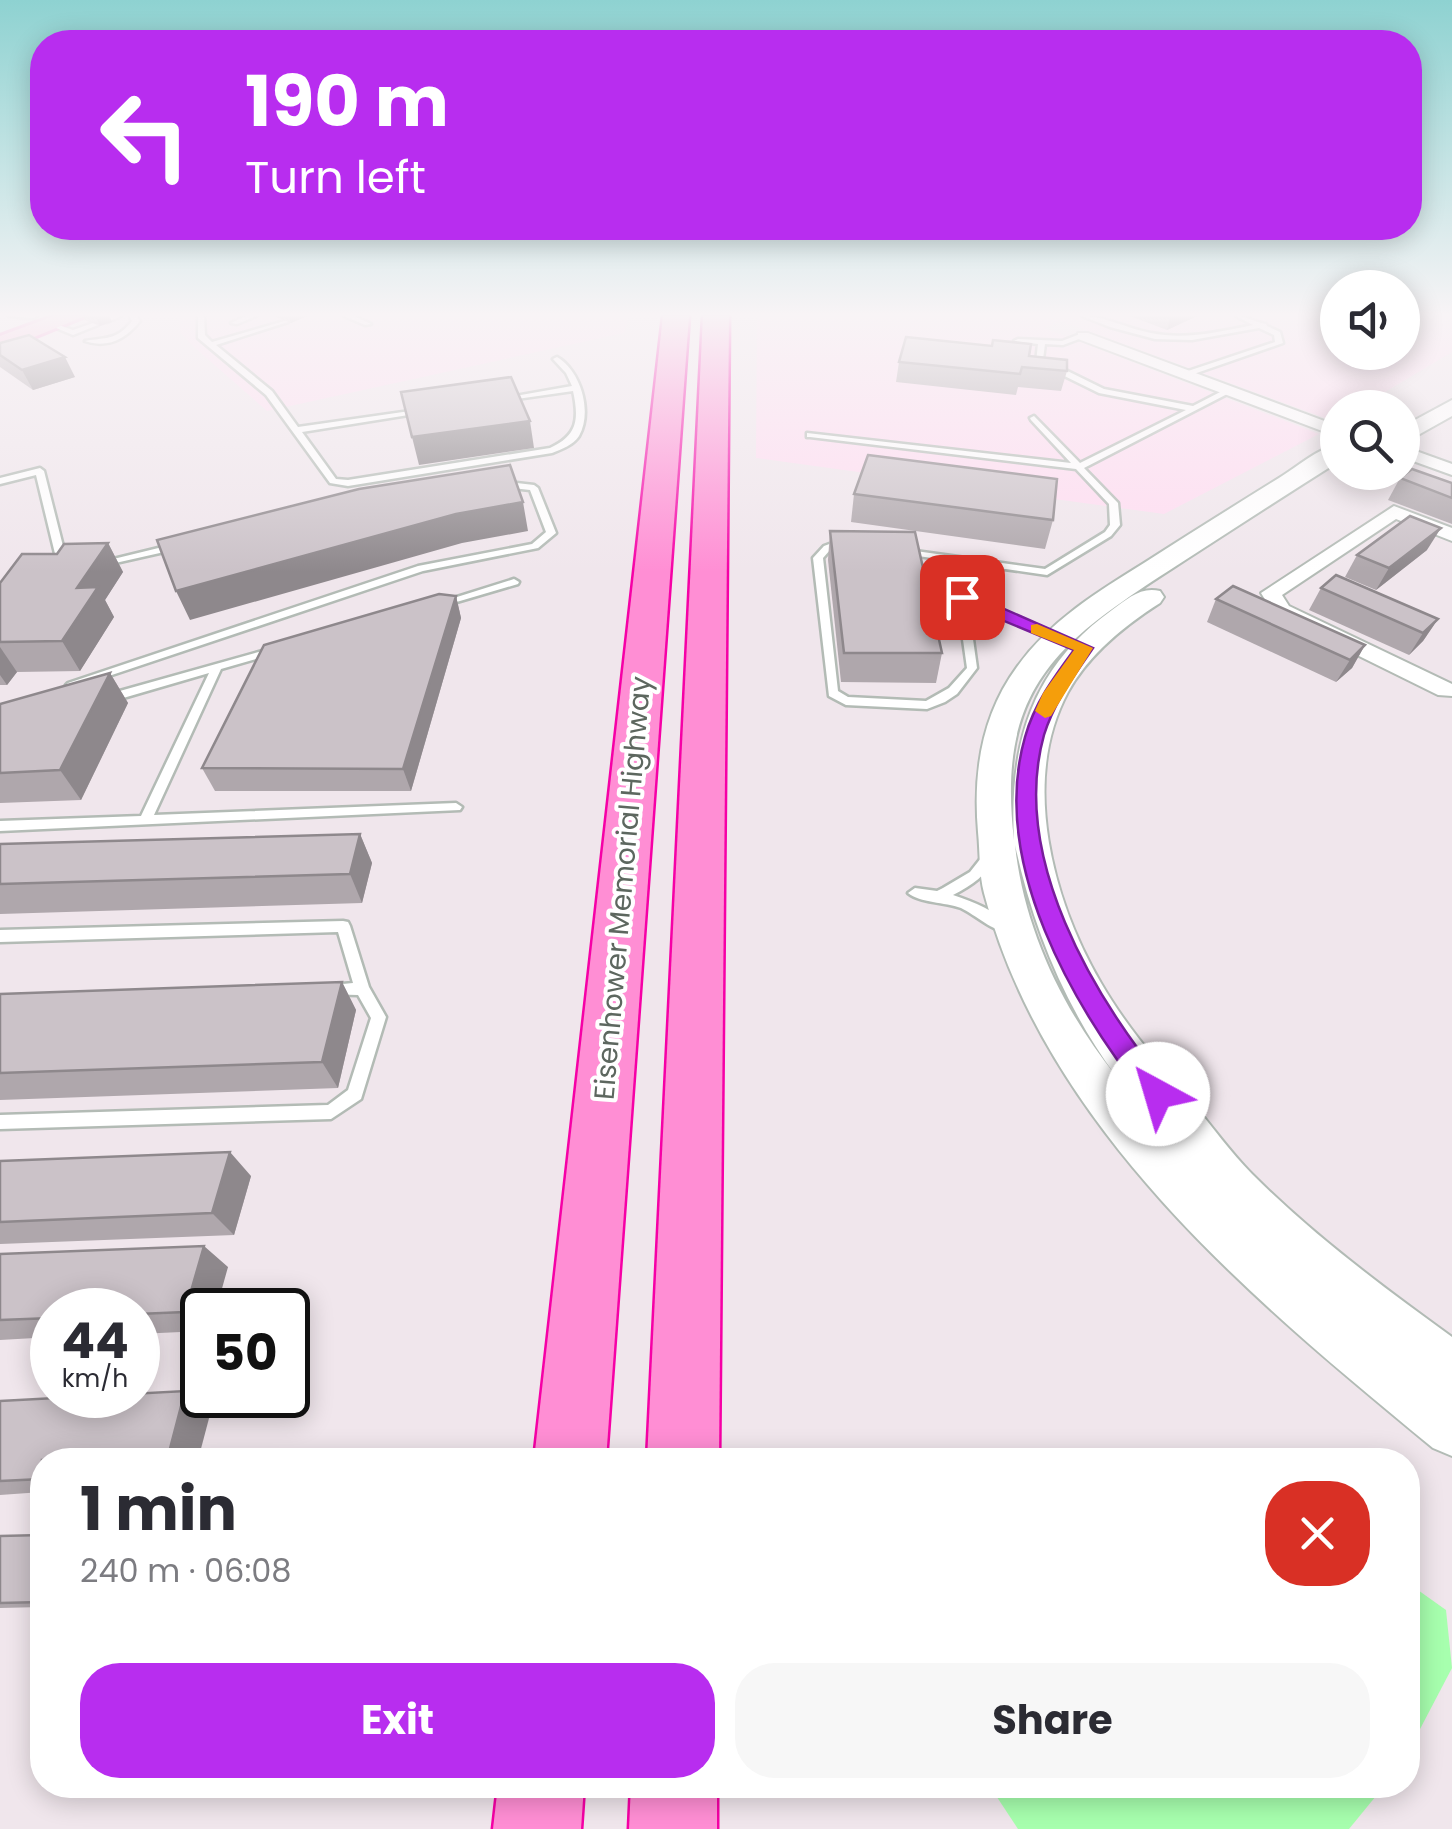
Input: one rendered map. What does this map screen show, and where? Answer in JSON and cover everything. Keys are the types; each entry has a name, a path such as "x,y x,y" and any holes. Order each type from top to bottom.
{"highway":[{"name":"Eisenhower Memorial Highway","path":"571,1448 668,401"},
{"path":"683,1448 714,401"},
{"path":"537,1829 540,1798"},
{"path":"673,1829 674,1798"}],"main road":[{"path":"1420,426 1452,407"},
{"path":"1320,462 1090,609 1071,643 1035,735 1026,783 1030,837 1045,900 1072,966 1113,1038 1240,1195 1360,1301 1452,1369"},
{"path":"1320,488 1132,609 1071,643 1026,676 1001,727 993,775 992,852 998,890 1015,935 1069,1040 1123,1121 1198,1208 1338,1338 1452,1429"}],"street":[{"path":"1257,401 1320,425"},
{"path":"1420,458 1452,470"},
{"path":"1420,471 1452,484"},
{"path":"1450,690 1281,610 1271,593 1394,512 1452,535"}],"lane":[{"path":"276,401 333,481 348,484 552,450 570,441 578,431 577,401"},
{"path":"1160,401 1190,408"},
{"path":"810,436 1079,467 1205,401"},
{"path":"298,430 436,409"},
{"path":"896,550 1046,572 1108,534 1115,525 1112,503 1034,418"},
{"path":"0,481 40,470 65,571"},
{"path":"55,691 421,568 546,540 551,533 534,488 503,484 485,487"},
{"path":"48,576 193,542"},
{"path":"860,544 842,542 827,548 818,558 833,693 846,702 926,704 938,702 961,684 972,668 962,597 950,558"},
{"path":"422,609 514,582"},
{"path":"962,597 1071,643"},
{"path":"90,704 292,646"},
{"path":"146,820 217,667"},
{"path":"0,826 456,807"},
{"path":"941,895 965,884 985,867 992,852"},
{"path":"914,894 941,895 968,904 1015,935"},
{"path":"0,936 343,926 362,989 379,1018 355,1094 330,1112 0,1122"},
{"path":"305,991 362,989"}],"shaded area":[{"path":"256,401 311,401 267,411"},
{"path":"756,401 1234,401 1319,434 1164,514 756,458"},
{"path":"1280,401 1320,401 1320,416"},
{"path":"1420,1592 1446,1610 1452,1668 1420,1729"},
{"path":"998,1798 1374,1798 1349,1829 1018,1829"}],"building":[{"path":"403,401 522,401 530,421 412,437"},
{"path":"868,455 1057,479 1053,520 854,494"},
{"path":"510,465 523,502 456,514 176,591 157,540 359,489"},
{"path":"1420,472 1452,483 1452,498 1420,486"},
{"path":"1410,516 1441,528 1389,568 1357,555"},
{"path":"830,531 915,532 942,653 844,653"},
{"path":"108,543 77,588 98,587 62,641 0,642 0,583 22,554 57,554 64,544"},
{"path":"1336,575 1438,619 1423,633 1321,588"},
{"path":"1233,586 1365,645 1350,660 1216,599"},
{"path":"439,594 456,596 403,769 202,768 264,645"},
{"path":"110,673 60,770 0,773 0,704"},
{"path":"360,834 350,874 0,884 0,844"},
{"path":"342,982 322,1062 0,1073 0,994"},
{"path":"230,1152 212,1213 0,1222 0,1161"},
{"path":"204,1246 192,1288 180,1288 180,1312 160,1313 160,1288 30,1288 30,1319 0,1320 0,1254"},
{"path":"180,1391 180,1410 170,1448 30,1448 30,1480 0,1481 0,1401 30,1399 30,1418 160,1418 160,1392"},
{"path":"30,1535 30,1602 0,1603 0,1536"}],"slow traffic":[{"path":"1037,629 1084,648 1052,693 1045,711"}],"route":[{"path":"962,597 1084,648 1052,693 1035,735 1026,783 1030,837 1045,900 1072,966 1113,1038 1158,1094"}]}
